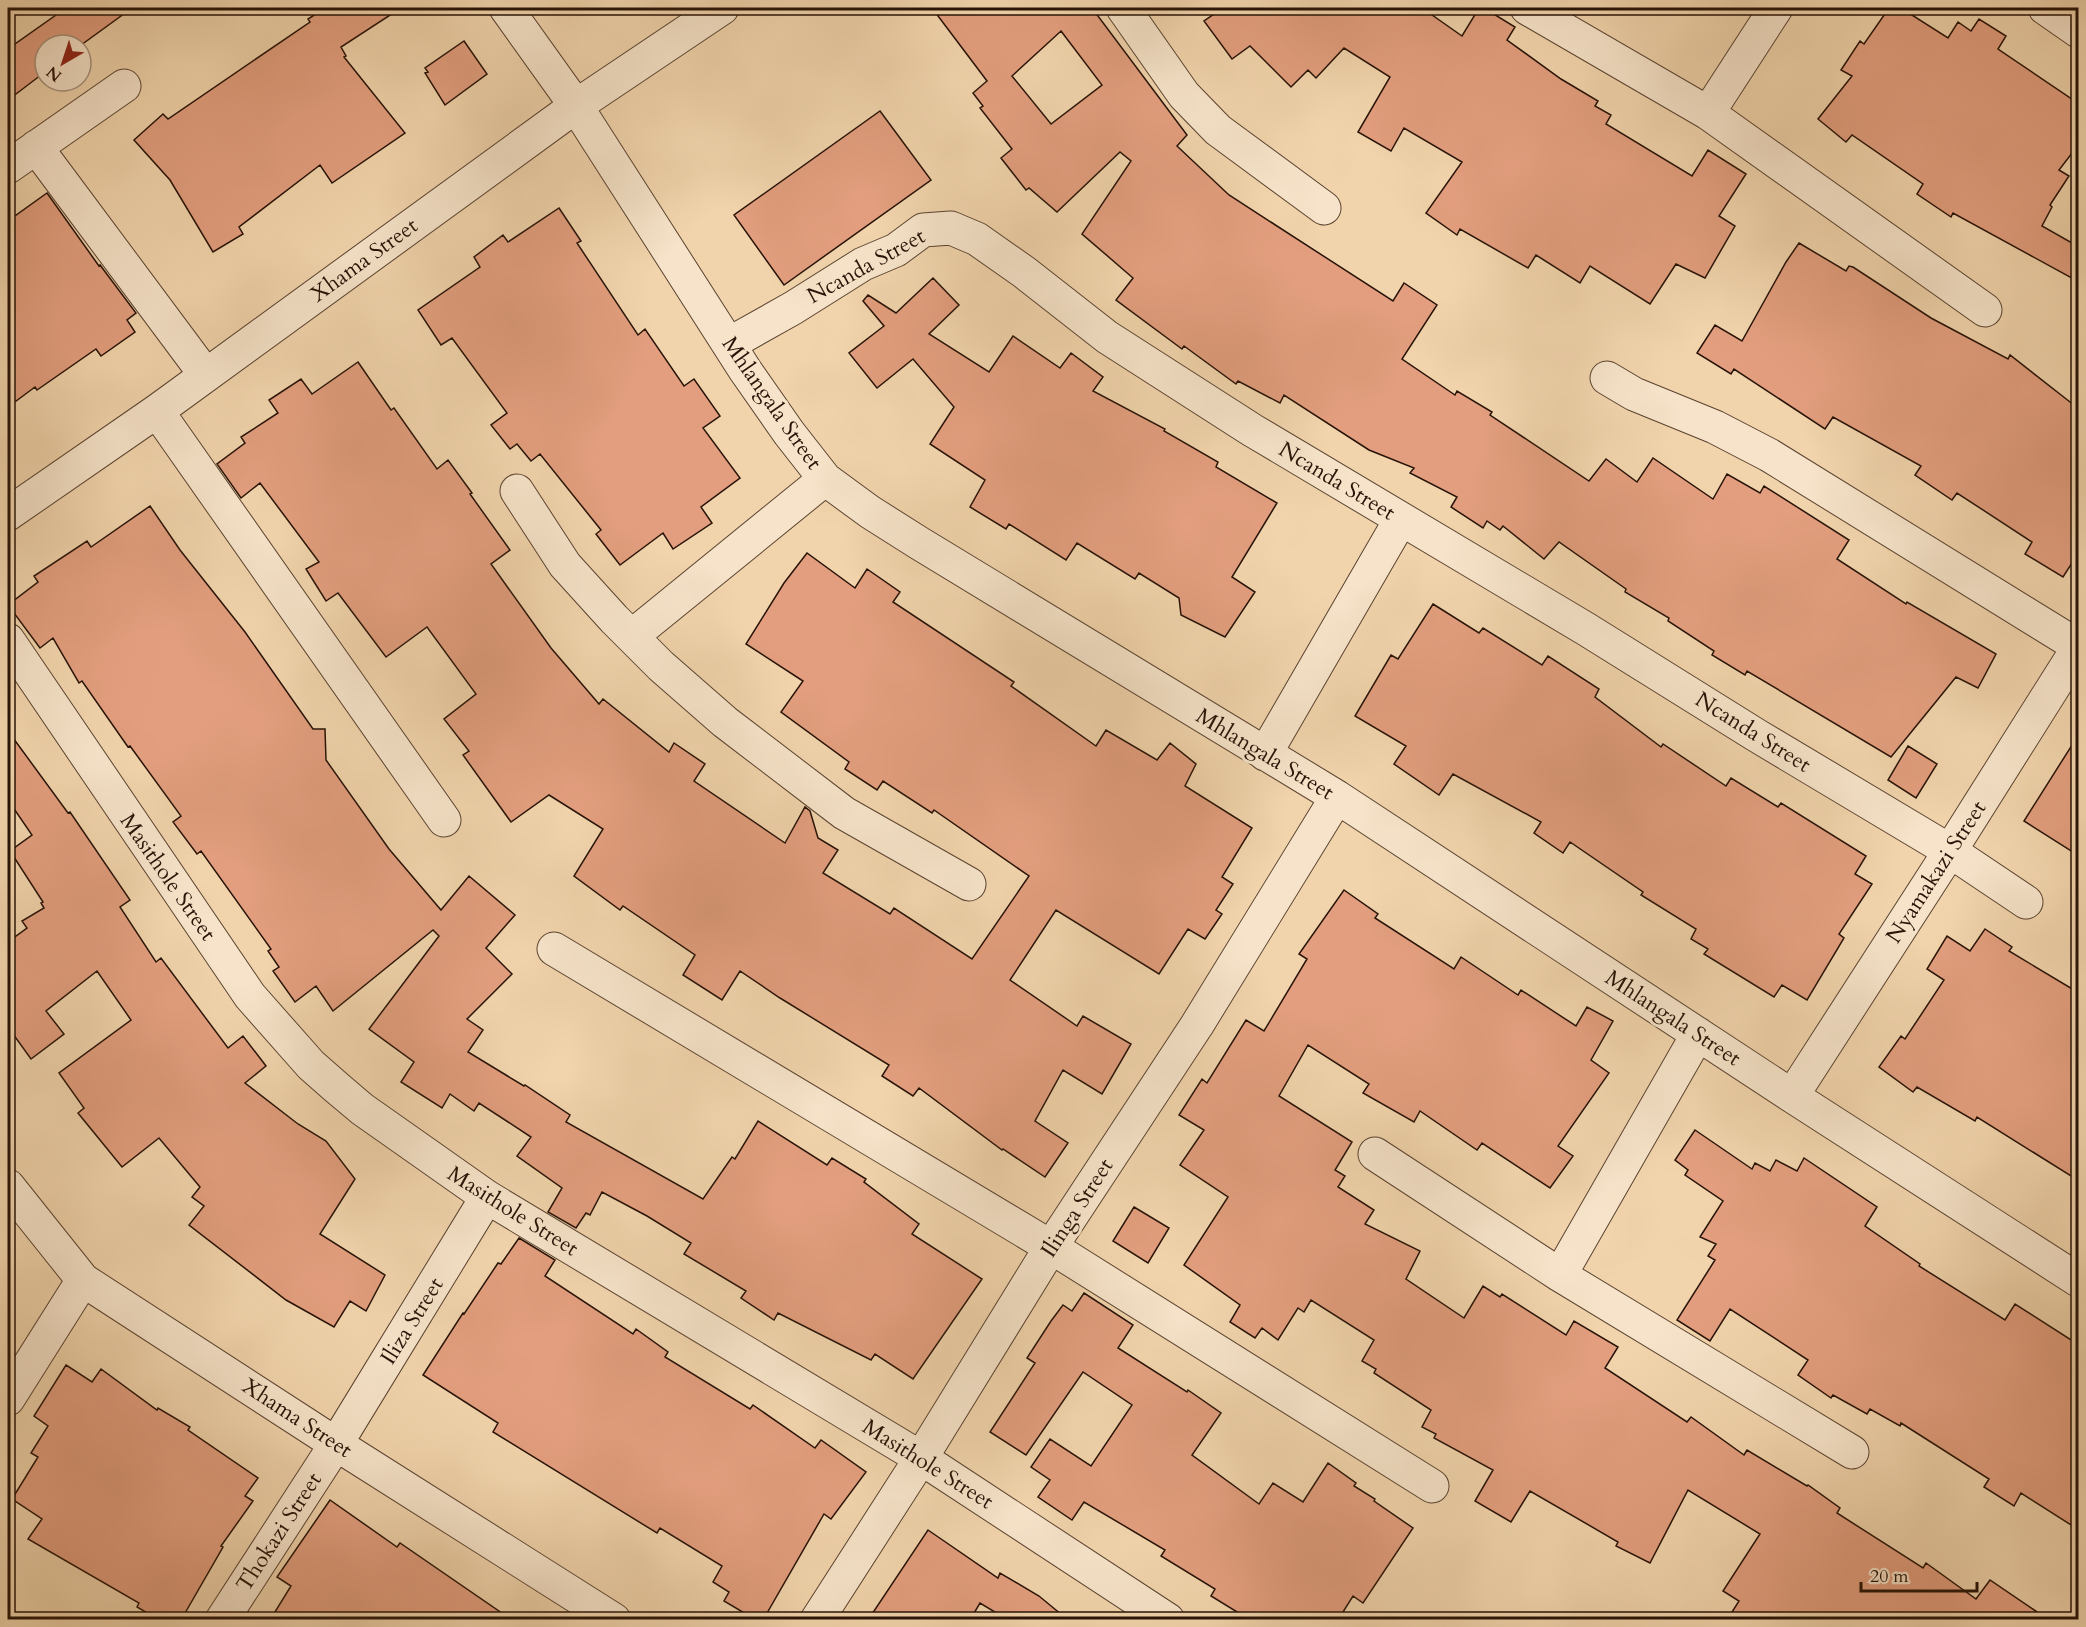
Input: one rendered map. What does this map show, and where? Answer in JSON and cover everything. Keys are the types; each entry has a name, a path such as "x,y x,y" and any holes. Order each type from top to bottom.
{"street":[{"name":"Mhlangala Street","path":"506,8 576,106 789,434 825,479 870,512 1337,797 1792,1096 2079,1280"},
{"name":"Xhama Street","path":"8,514 157,411 576,106 722,8"},
{"path":"1124,8 1184,95 1218,130 1324,208"},
{"path":"1527,8 1708,113 1985,310"},
{"path":"1708,113 1776,8"},
{"path":"2045,8 2079,31"},
{"path":"8,167 124,86"},
{"path":"36,147 205,374"},
{"name":"Ncanda Street","path":"729,344 793,308 862,264 896,250 923,230 951,228 977,239 1024,272 1107,337 1252,430 1586,629 1950,852 2026,902"},
{"path":"1607,378 1634,394 1706,423 1769,455 2079,647"},
{"path":"157,411 444,820"},
{"path":"632,636 825,479"},
{"path":"517,490 566,565 614,619 661,666 725,722 844,813 969,884"},
{"path":"1265,754 1401,519"},
{"name":"Masithole Street","path":"8,640 250,996 311,1065 336,1087 363,1109 487,1197 921,1458 1168,1620"},
{"name":"Nyamakazi Street","path":"1792,1096 2079,647"},
{"name":"Ilinga Street","path":"817,1620 921,1458 1051,1246 1197,1025 1337,797"},
{"path":"554,949 1051,1246 1432,1486"},
{"path":"1560,1275 1698,1034"},
{"path":"1375,1154 1560,1275 1852,1452"},
{"name":"Xhama Street","path":"8,1186 83,1280 614,1620"},
{"name":"Iliza Street","path":"336,1444 487,1197"},
{"path":"8,1399 83,1280"},
{"name":"Thokazi Street","path":"222,1620 336,1444"}],"building":[{"path":"66,8 132,8 93,36 93,33 33,33 33,81 8,100 8,49"},
{"path":"325,8 401,8 341,47 346,56 344,57 405,133 332,183 320,165 239,227 243,234 213,252 170,180 134,140 163,114 168,119 310,22 308,19"},
{"path":"932,8 1092,8 1187,135 1177,146 1229,195 1393,301 1404,283 1437,305 1402,359 1455,395 1457,391 1492,412 1490,415 1589,481 1606,459 1637,482 1653,458 1713,499 1727,474 1760,493 1764,486 1849,540 1837,559 1906,604 1907,602 1996,654 1978,688 1956,677 1891,757 1747,671 1745,675 1712,655 1714,651 1668,621 1669,618 1625,592 1626,589 1559,542 1544,559 1503,526 1500,530 1487,521 1483,528 1451,507 1457,497 1410,473 1414,468 1369,450 1284,395 1280,403 1238,381 1236,384 1184,346 1182,349 1116,300 1133,278 1082,234 1131,161 1120,152 1057,212 1029,188 1026,190 1001,158 1012,149 980,108 983,106 973,93 987,81","holes":["1061,31 1102,85 1051,124 1012,76"]},
{"path":"1223,8 1422,8 1462,36 1479,8 1484,8 1515,27 1507,40 1561,79 1598,101 1595,106 1611,115 1606,124 1692,176 1708,150 1746,174 1719,216 1735,226 1705,278 1676,264 1650,304 1590,266 1580,283 1536,255 1528,268 1460,229 1457,235 1426,213 1462,162 1404,128 1391,151 1358,132 1390,77 1344,48 1316,78 1308,70 1291,87 1250,46 1232,59 1204,21"},
{"path":"1889,8 1901,8 1948,38 1958,22 1971,31 1979,19 2006,36 1998,49 2079,104 2079,144 2059,170 2069,176 2050,205 2052,207 2042,226 2079,247 2079,282 1953,213 1951,217 1917,194 1923,184 1852,135 1846,142 1818,119 1852,76 1841,70 1860,41 1864,44"},
{"path":"464,41 487,74 445,105 425,73 428,72 425,68"},
{"path":"880,111 931,180 784,285 734,215"},
{"path":"47,193 136,313 127,320 135,332 101,356 96,349 37,390 35,387 8,407 8,221"},
{"path":"559,208 581,241 577,243 638,335 645,329 684,386 694,379 720,416 703,428 740,478 701,507 712,523 673,549 663,533 620,565 596,534 601,530 540,454 531,461 517,444 510,449 491,425 507,413 452,338 441,345 418,310 480,267 474,257 503,235 508,242"},
{"path":"1799,243 1846,271 1849,266 1853,267 1931,318 2008,359 2010,355 2079,409 2079,552 2063,577 2025,554 2032,542 1957,493 1952,500 1915,475 1921,466 1833,417 1825,429 1734,369 1731,374 1697,353 1715,325 1742,341"},
{"path":"933,278 959,305 929,334 989,372 1013,336 1060,368 1071,353 1103,377 1093,391 1165,429 1164,431 1218,462 1216,467 1277,503 1232,577 1255,592 1225,637 1181,615 1179,598 1139,573 1135,579 1077,543 1066,560 1009,524 1006,529 970,507 985,480 930,444 954,407 913,359 877,388 849,353 884,326 863,301 868,295 896,313"},
{"path":"358,362 391,410 394,408 437,469 448,460 472,493 470,494 510,550 491,564 551,648 599,704 603,699 669,752 674,743 705,764 694,781 785,843 805,807 810,811 818,838 838,850 823,873 890,914 894,908 972,959 1029,876 934,810 932,813 883,781 877,790 845,769 849,762 781,712 803,681 746,644 784,583 807,553 855,588 867,569 900,592 893,602 1014,682 1011,686 1096,746 1106,730 1157,760 1170,743 1196,764 1185,786 1252,828 1222,877 1233,884 1216,910 1222,914 1205,939 1188,929 1159,974 1056,910 1010,980 1077,1026 1083,1016 1131,1044 1102,1094 1063,1070 1035,1121 1068,1143 1045,1177 1002,1150 919,1088 913,1096 882,1076 889,1065 740,971 722,1000 683,975 695,955 623,906 620,910 574,876 603,829 549,795 511,822 463,755 469,751 444,719 476,694 427,627 386,657 338,593 326,601 306,569 319,562 260,483 241,498 217,464 245,443 241,437 278,413 269,400 301,379 312,394"},
{"path":"150,506 180,550 245,632 313,729 325,729 326,760 389,849 441,910 469,876 515,915 486,948 512,974 467,1019 483,1030 468,1052 525,1085 570,1115 566,1122 703,1199 732,1157 735,1159 758,1121 827,1165 832,1158 866,1179 864,1182 919,1224 912,1234 982,1279 913,1379 875,1354 871,1360 778,1313 774,1320 741,1298 746,1291 684,1254 691,1243 602,1192 590,1215 586,1213 576,1228 548,1212 562,1188 517,1156 531,1137 479,1103 474,1111 450,1094 442,1108 401,1082 414,1062 369,1029 439,936 433,930 333,1011 316,986 295,1002 273,971 279,967 268,951 271,949 201,851 197,854 173,822 181,816 130,746 128,747 82,681 79,683 53,638 40,648 8,605 38,582 34,576 87,541 91,547"},
{"path":"1433,604 1479,633 1483,628 1542,665 1548,656 1599,689 1595,697 1661,747 1663,744 1726,786 1731,778 1778,807 1781,803 1866,856 1855,874 1872,884 1839,934 1844,938 1807,1000 1782,985 1774,997 1704,954 1708,949 1691,939 1696,929 1641,895 1643,892 1570,842 1563,853 1534,833 1541,822 1453,774 1439,795 1394,764 1406,746 1355,716 1391,655 1398,659"},
{"path":"8,731 68,813 70,812 130,900 120,907 156,962 161,958 228,1048 243,1036 266,1066 245,1083 298,1124 326,1141 355,1179 320,1234 385,1275 366,1311 350,1301 334,1327 286,1300 189,1225 204,1206 192,1197 200,1187 159,1138 122,1167 78,1113 84,1108 59,1073 131,1020 97,971 46,1011 64,1034 31,1059 8,1027 8,942 27,928 22,921 44,908 41,903 43,902 10,851 32,835 8,800"},
{"path":"2079,734 2079,856 2024,821"},
{"path":"1908,746 1937,764 1916,798 1888,780"},
{"path":"1344,890 1378,914 1375,918 1454,969 1461,957 1518,995 1521,990 1576,1026 1587,1007 1613,1021 1591,1060 1609,1073 1558,1146 1573,1156 1550,1188 1482,1143 1477,1150 1420,1111 1414,1122 1363,1093 1369,1084 1308,1045 1279,1096 1352,1142 1335,1170 1345,1176 1338,1187 1374,1210 1365,1224 1420,1251 1406,1279 1464,1318 1483,1286 1500,1297 1502,1294 1566,1335 1574,1321 1618,1347 1605,1368 1687,1422 1691,1417 1744,1455 1747,1450 1808,1485 1840,1508 1837,1513 1923,1568 1926,1563 1976,1599 1990,1580 2049,1620 1727,1620 1739,1601 1723,1591 1760,1534 1688,1490 1650,1563 1616,1546 1618,1542 1530,1491 1511,1522 1475,1501 1493,1470 1434,1438 1436,1434 1422,1427 1431,1410 1374,1373 1376,1369 1362,1361 1374,1340 1311,1300 1304,1312 1298,1308 1278,1340 1262,1328 1255,1338 1230,1322 1240,1305 1184,1265 1228,1197 1180,1165 1204,1130 1179,1115 1202,1079 1207,1083 1246,1020 1264,1031 1307,959 1299,954"},
{"path":"1985,929 2012,947 2009,951 2079,993 2079,1181 1977,1117 1975,1121 1917,1087 1913,1092 1879,1067 1901,1036 1905,1039 1944,980 1927,969 1947,936 1970,951"},
{"path":"1695,1130 1752,1169 1755,1163 1770,1171 1776,1160 1797,1171 1804,1158 1877,1207 1865,1226 1920,1264 1919,1266 2005,1320 2015,1304 2079,1345 2079,1530 2021,1493 2014,1506 1984,1487 1989,1479 1901,1423 1900,1426 1870,1409 1867,1414 1833,1395 1831,1398 1798,1375 1808,1360 1730,1309 1710,1341 1677,1320 1715,1260 1708,1256 1716,1244 1700,1237 1723,1201 1685,1175 1688,1170 1675,1160"},
{"path":"1134,1207 1169,1228 1148,1263 1113,1241"},
{"path":"519,1238 555,1260 545,1276 633,1334 636,1329 668,1352 665,1357 750,1409 753,1405 815,1448 821,1440 866,1472 831,1519 824,1514 763,1620 756,1620 724,1601 729,1592 713,1582 722,1566 660,1528 657,1533 493,1432 498,1423 423,1375 498,1263 501,1264"},
{"path":"1084,1293 1133,1325 1118,1348 1187,1392 1188,1390 1221,1413 1192,1455 1259,1504 1273,1483 1303,1502 1328,1463 1356,1483 1354,1486 1413,1528 1363,1603 1353,1596 1338,1620 1250,1620 1211,1596 1215,1589 1161,1556 1165,1550 1084,1502 1072,1520 1038,1497 1050,1480 1031,1467 1050,1439 1091,1466 1132,1405 1083,1372 1026,1455 990,1432 1035,1363 1027,1358 1051,1321 1063,1305 1072,1311"},
{"path":"66,1365 92,1382 101,1369 157,1410 158,1408 190,1427 188,1430 258,1478 245,1496 253,1501 221,1546 223,1547 181,1620 159,1620 137,1607 139,1603 28,1539 42,1519 12,1499 38,1457 31,1453 48,1426 34,1416"},
{"path":"330,1500 397,1547 400,1543 512,1620 270,1620 291,1586 277,1577"},
{"path":"928,1530 998,1578 1000,1573 1039,1596 1068,1620 1008,1620 980,1603 970,1620 868,1620"}]}
